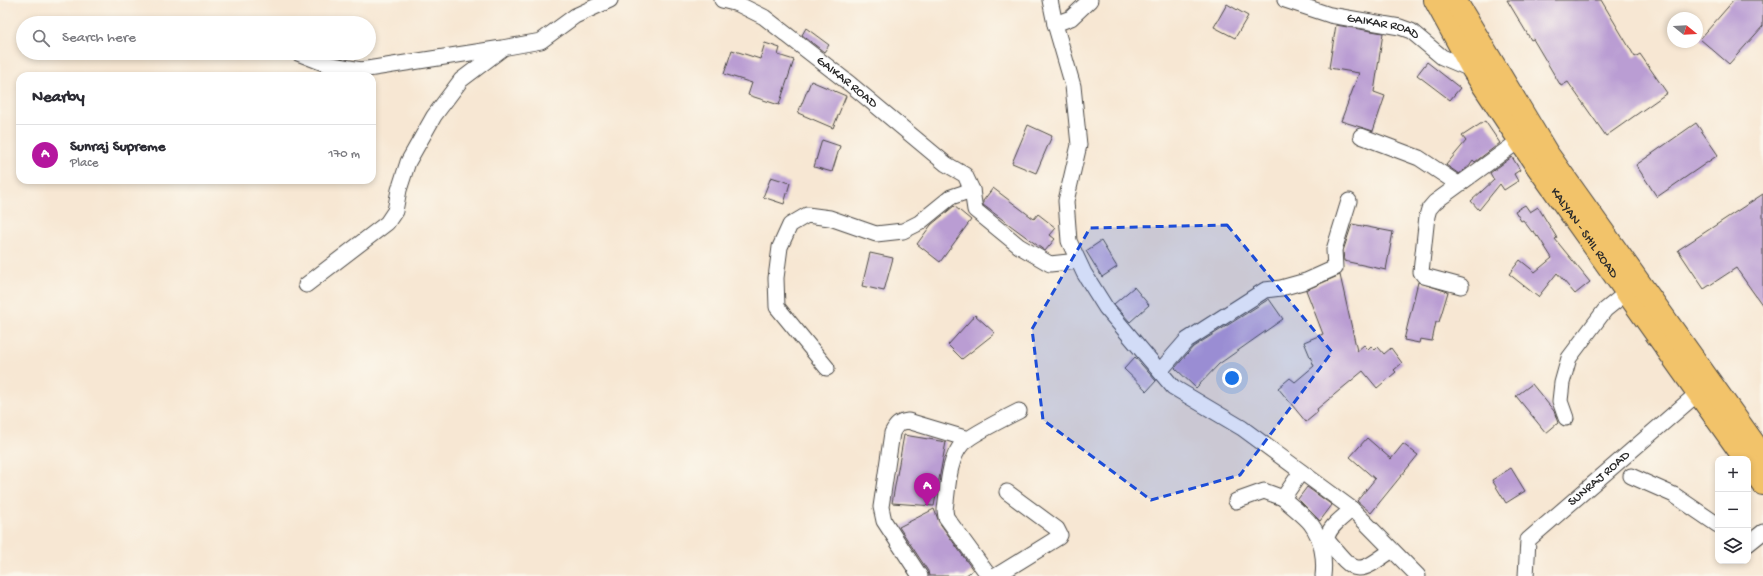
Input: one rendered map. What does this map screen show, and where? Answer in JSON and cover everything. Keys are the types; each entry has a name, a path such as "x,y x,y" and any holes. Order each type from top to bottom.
{"main road":[{"name":"KALYAN - SHIL ROAD","path":"1435,0 1548,153 1763,456"},
{"name":"KALYAN - SHIL ROAD","path":"1455,0 1482,65 1520,140 1626,293 1743,456"},
{"path":"1751,467 1763,484"}],"street":[{"path":"316,60 326,64 360,70 541,41 575,16 610,0"},
{"name":"GAIKAR ROAD","path":"722,0 738,4 764,17 856,89 946,164 965,175 972,190"},
{"path":"1050,0 1055,24 1073,86 1079,145 1066,201 1069,241 1084,273 1106,308 1174,387 1242,428 1352,509 1418,576"},
{"path":"1055,24 1071,18 1090,0"},
{"name":"GAIKAR ROAD","path":"1285,0 1330,16 1400,27 1411,32 1442,57 1482,65"},
{"path":"306,285 387,224 395,211 399,190 408,162 434,116 462,80 502,48"},
{"path":"1361,136 1419,158 1458,184"},
{"path":"1461,286 1424,276 1421,272 1429,209 1435,202 1458,184 1520,140"},
{"path":"828,368 777,307 776,278 780,247 790,225 807,215 830,218 876,234 903,231 919,223 952,197 972,190 975,210 1019,246 1050,264 1078,261"},
{"path":"1160,371 1187,340 1265,290 1282,288 1306,281 1335,268 1334,250 1349,202"},
{"path":"1566,418 1560,401 1562,383 1569,358 1605,310 1626,293"},
{"name":"SUNRAJ ROAD","path":"1526,576 1528,540 1698,393"},
{"path":"989,576 946,517 945,510 953,464 957,452 963,442 1019,411"},
{"path":"920,576 884,521 881,507 892,433 896,425 901,422 908,421 968,439"},
{"path":"1283,498 1301,472"},
{"path":"1631,476 1674,495 1715,523"},
{"path":"996,576 1060,535 1058,529 1007,492"},
{"path":"1236,501 1264,492 1283,498 1311,524 1319,540 1323,555 1323,576"},
{"path":"1352,509 1330,530 1327,535 1327,540 1349,566 1358,572 1366,572 1376,566 1392,550"},
{"path":"1751,542 1763,532"}],"highlighted area":[{"path":"1227,225 1332,352 1240,475 1151,500 1043,420 1032,329 1090,228"}],"building":[{"path":"1507,0 1601,0 1635,57 1640,54 1667,93 1606,136 1568,82 1561,86 1533,39 1531,40"},
{"path":"1734,0 1763,0 1763,26 1729,64 1703,42 1703,36"},
{"path":"1227,4 1248,16 1235,38 1214,27"},
{"path":"1336,25 1383,33 1374,92 1385,96 1373,131 1341,121 1359,73 1329,68"},
{"path":"806,28 829,45 824,52 802,35"},
{"path":"765,43 780,48 778,55 794,60 779,105 748,95 752,83 724,74 732,50 760,59"},
{"path":"1427,62 1460,88 1450,100 1417,75"},
{"path":"811,81 846,96 833,128 798,113"},
{"path":"1485,121 1500,143 1475,162 1473,160 1468,167 1459,174 1446,165 1466,141 1462,136"},
{"path":"1696,123 1718,155 1657,197 1636,165"},
{"path":"1028,125 1052,136 1036,173 1012,163"},
{"path":"822,140 840,146 832,172 814,167"},
{"path":"1512,157 1520,170 1514,174 1518,181 1504,190 1500,184 1479,210 1471,201 1494,180 1490,173"},
{"path":"771,177 790,183 784,204 763,197"},
{"path":"993,188 1034,219 1038,214 1056,228 1050,235 1055,239 1045,251 983,205 983,201"},
{"path":"1763,194 1763,306 1736,268 1704,289 1678,250"},
{"path":"1525,205 1530,212 1538,207 1557,238 1555,239 1590,282 1575,294 1557,273 1538,297 1509,274 1520,260 1535,272 1552,258 1538,236 1537,237 1534,231 1532,232 1523,220 1521,221 1515,211"},
{"path":"954,206 971,220 940,262 917,244 931,225"},
{"path":"1352,224 1393,232 1386,270 1344,261 1343,251"},
{"path":"1101,241 1117,267 1102,277 1086,251"},
{"path":"870,253 893,258 884,291 862,286"},
{"path":"1340,275 1357,351 1364,345 1368,349 1371,346 1375,350 1378,347 1384,354 1391,348 1402,363 1394,370 1396,372 1377,388 1363,371 1317,409 1318,412 1306,422 1278,388 1290,378 1295,382 1314,366 1304,342 1323,334 1306,290"},
{"path":"1418,282 1448,292 1439,322 1436,322 1432,341 1420,339 1419,343 1404,340"},
{"path":"1134,287 1149,305 1130,322 1114,304"},
{"path":"1269,299 1283,319 1219,364 1196,388 1175,368 1193,347"},
{"path":"975,315 995,333 962,359 948,345"},
{"path":"1135,357 1156,381 1147,391 1124,369"},
{"path":"1532,384 1554,411 1558,423 1546,433 1516,396"},
{"path":"904,435 946,442 934,506 892,503"},
{"path":"1367,438 1391,459 1403,444 1418,455 1371,513 1357,501 1375,479 1350,457"},
{"path":"1511,468 1525,491 1506,503 1492,480"},
{"path":"1307,487 1332,505 1320,521 1298,499"},
{"path":"934,509 939,522 973,570 965,576 929,576 928,571 899,527"}],"place":[{"name":"Sunraj Supreme","path":"927,506"}]}
